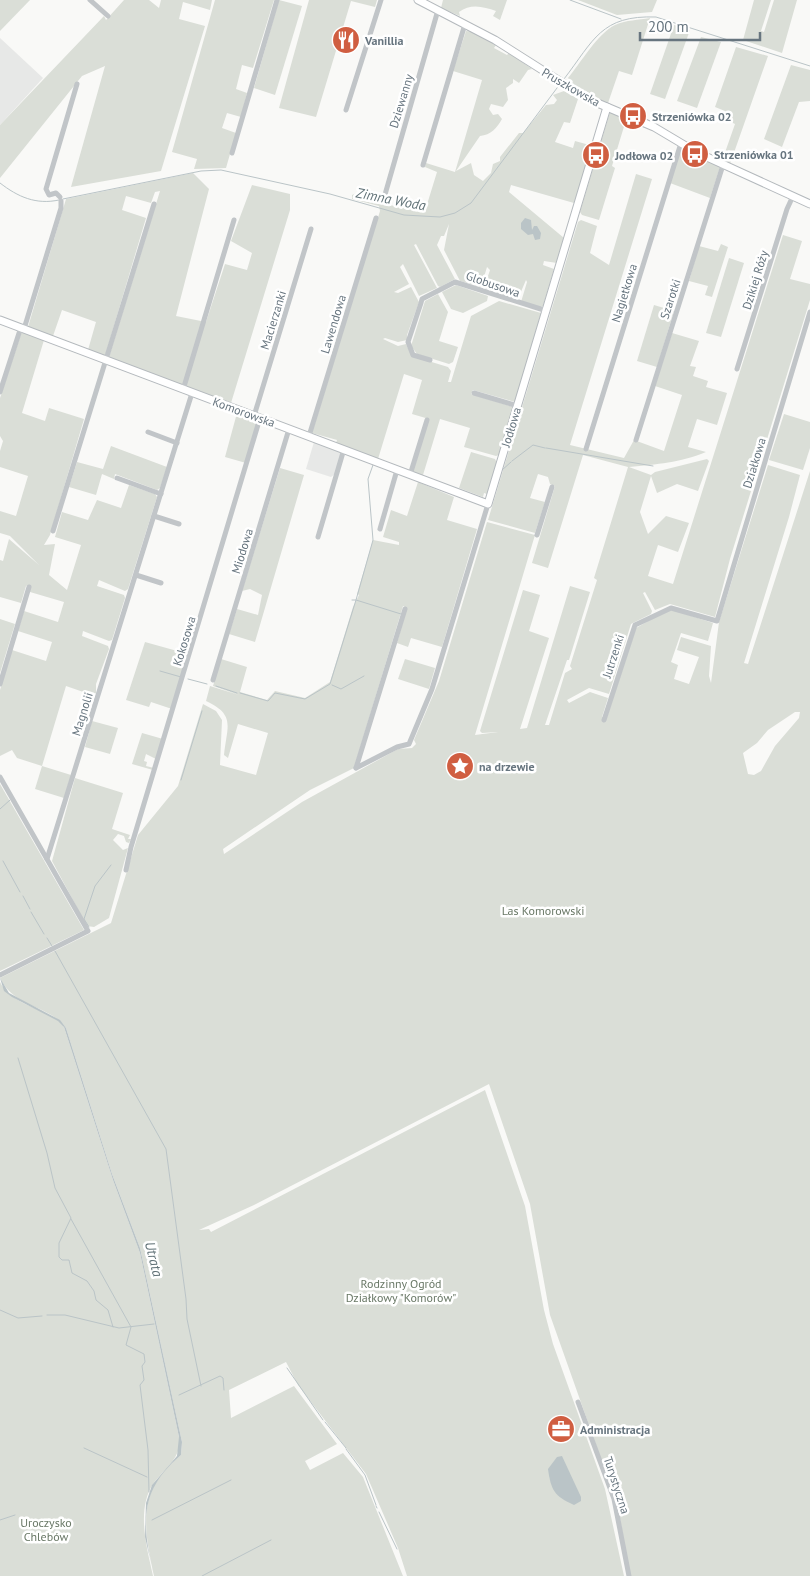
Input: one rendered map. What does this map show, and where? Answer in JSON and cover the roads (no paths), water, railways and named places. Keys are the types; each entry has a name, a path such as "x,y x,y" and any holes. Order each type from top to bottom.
{"street":[{"path":"90,0 108,16"},
{"path":"232,153 277,0"},
{"path":"346,110 381,0"},
{"name":"Pruszkowska","path":"418,0 508,48 561,84 654,128 723,165 810,204"},
{"name":"Dziewanny","path":"384,198 438,10"},
{"path":"423,165 465,24"},
{"path":"0,392 61,208 61,199 56,193 48,195 46,189 77,84"},
{"name":"Jodłowa","path":"405,609 356,768 397,747 409,744 432,689 607,107"},
{"name":"Nagietkowa","path":"586,449 681,143"},
{"name":"Szarotki","path":"636,440 723,165"},
{"name":"Dzikiej Róży","path":"737,370 787,209 793,196"},
{"path":"52,531 154,204"},
{"name":"Lawendowa","path":"309,436 376,218"},
{"path":"183,390 234,220"},
{"name":"Macierzanki","path":"257,417 311,229"},
{"name":"Globusowa","path":"430,360 413,354 408,342 413,326 422,299 455,282 547,311"},
{"name":"Działkowa","path":"717,621 810,312"},
{"name":"Komorowska","path":"0,320 488,504"},
{"name":"Magnolii","path":"47,859 192,393"},
{"path":"474,393 518,406"},
{"name":"Kokosowa","path":"126,870 131,847 183,681 257,417"},
{"path":"410,475 427,420"},
{"name":"Miodowa","path":"213,680 289,429"},
{"path":"148,432 177,443"},
{"path":"318,537 344,449"},
{"path":"380,529 397,470"},
{"path":"117,478 161,494"},
{"path":"537,535 552,487"},
{"path":"154,516 179,524"},
{"path":"136,575 161,583"},
{"path":"0,684 28,587"},
{"name":"Jutrzenki","path":"604,720 633,629 637,624 671,608 717,621"},
{"path":"0,777 88,931 2,974"},
{"name":"Turystyczna","path":"578,1402 614,1499 629,1576"}],"waterway":[{"path":"570,0 621,19"},
{"name":"Zimna Woda","path":"564,79 601,33 611,25 637,17 656,17 810,66"},
{"name":"Zimna Woda","path":"63,199 201,171 221,170 330,194 404,215 440,217 455,213 471,203 560,84"},
{"name":"Zimna Woda","path":"0,183 28,199 35,201 59,200"},
{"path":"512,461 533,445 545,448"},
{"path":"546,448 653,466"},
{"path":"501,471 511,462"},
{"path":"352,600 356,600 373,540 368,479 373,465"},
{"path":"240,693 268,701 275,693 305,699 330,684 356,600 401,614"},
{"path":"160,671 181,677"},
{"path":"332,685 341,689 364,676"},
{"path":"188,679 207,684"},
{"path":"216,686 237,693"},
{"path":"181,780 202,711"},
{"path":"0,809 10,800"},
{"path":"3,861 20,892"},
{"path":"89,927 84,919 95,886 111,865"},
{"path":"23,896 30,909"},
{"path":"31,912 44,934"},
{"path":"47,938 52,946"},
{"path":"55,951 166,1149 187,1319 201,1386"},
{"path":"18,1058 47,1153 55,1188 71,1218 59,1243 59,1257 62,1260 69,1260 72,1273 87,1281 94,1291 96,1300 108,1310 113,1327"},
{"path":"71,1219 131,1327 126,1345 144,1354 145,1362 142,1366 144,1380 140,1385 148,1450 149,1492"},
{"path":"0,1310 18,1318 42,1316"},
{"path":"47,1315 65,1315 119,1328 154,1324"},
{"path":"287,1368 323,1420"},
{"path":"179,1395 220,1376 223,1378 224,1390"},
{"path":"325,1422 346,1448"},
{"path":"84,1448 147,1477"},
{"path":"346,1449 365,1475 376,1505"},
{"path":"152,1520 231,1480"},
{"path":"379,1512 397,1549"},
{"path":"0,1520 15,1515"},
{"path":"202,1576 271,1540"}],"place":[{"name":"Vanillia","path":"346,40"},
{"name":"Strzeniówka 02","path":"633,116"},
{"name":"Strzeniówka 01","path":"695,154"},
{"name":"Jodłowa 02","path":"596,155"},
{"name":"na drzewie","path":"460,766"},
{"name":"Administracja","path":"561,1429"}],"park label":[{"name":"Las Komorowski","path":"543,910"},
{"name":"Rodzinny Ogród Działkowy \"Komorów\"","path":"401,1290"},
{"name":"Uroczysko Chlebów","path":"46,1529"}],"water label":[{"name":"Utrata","path":"154,1259"}]}
